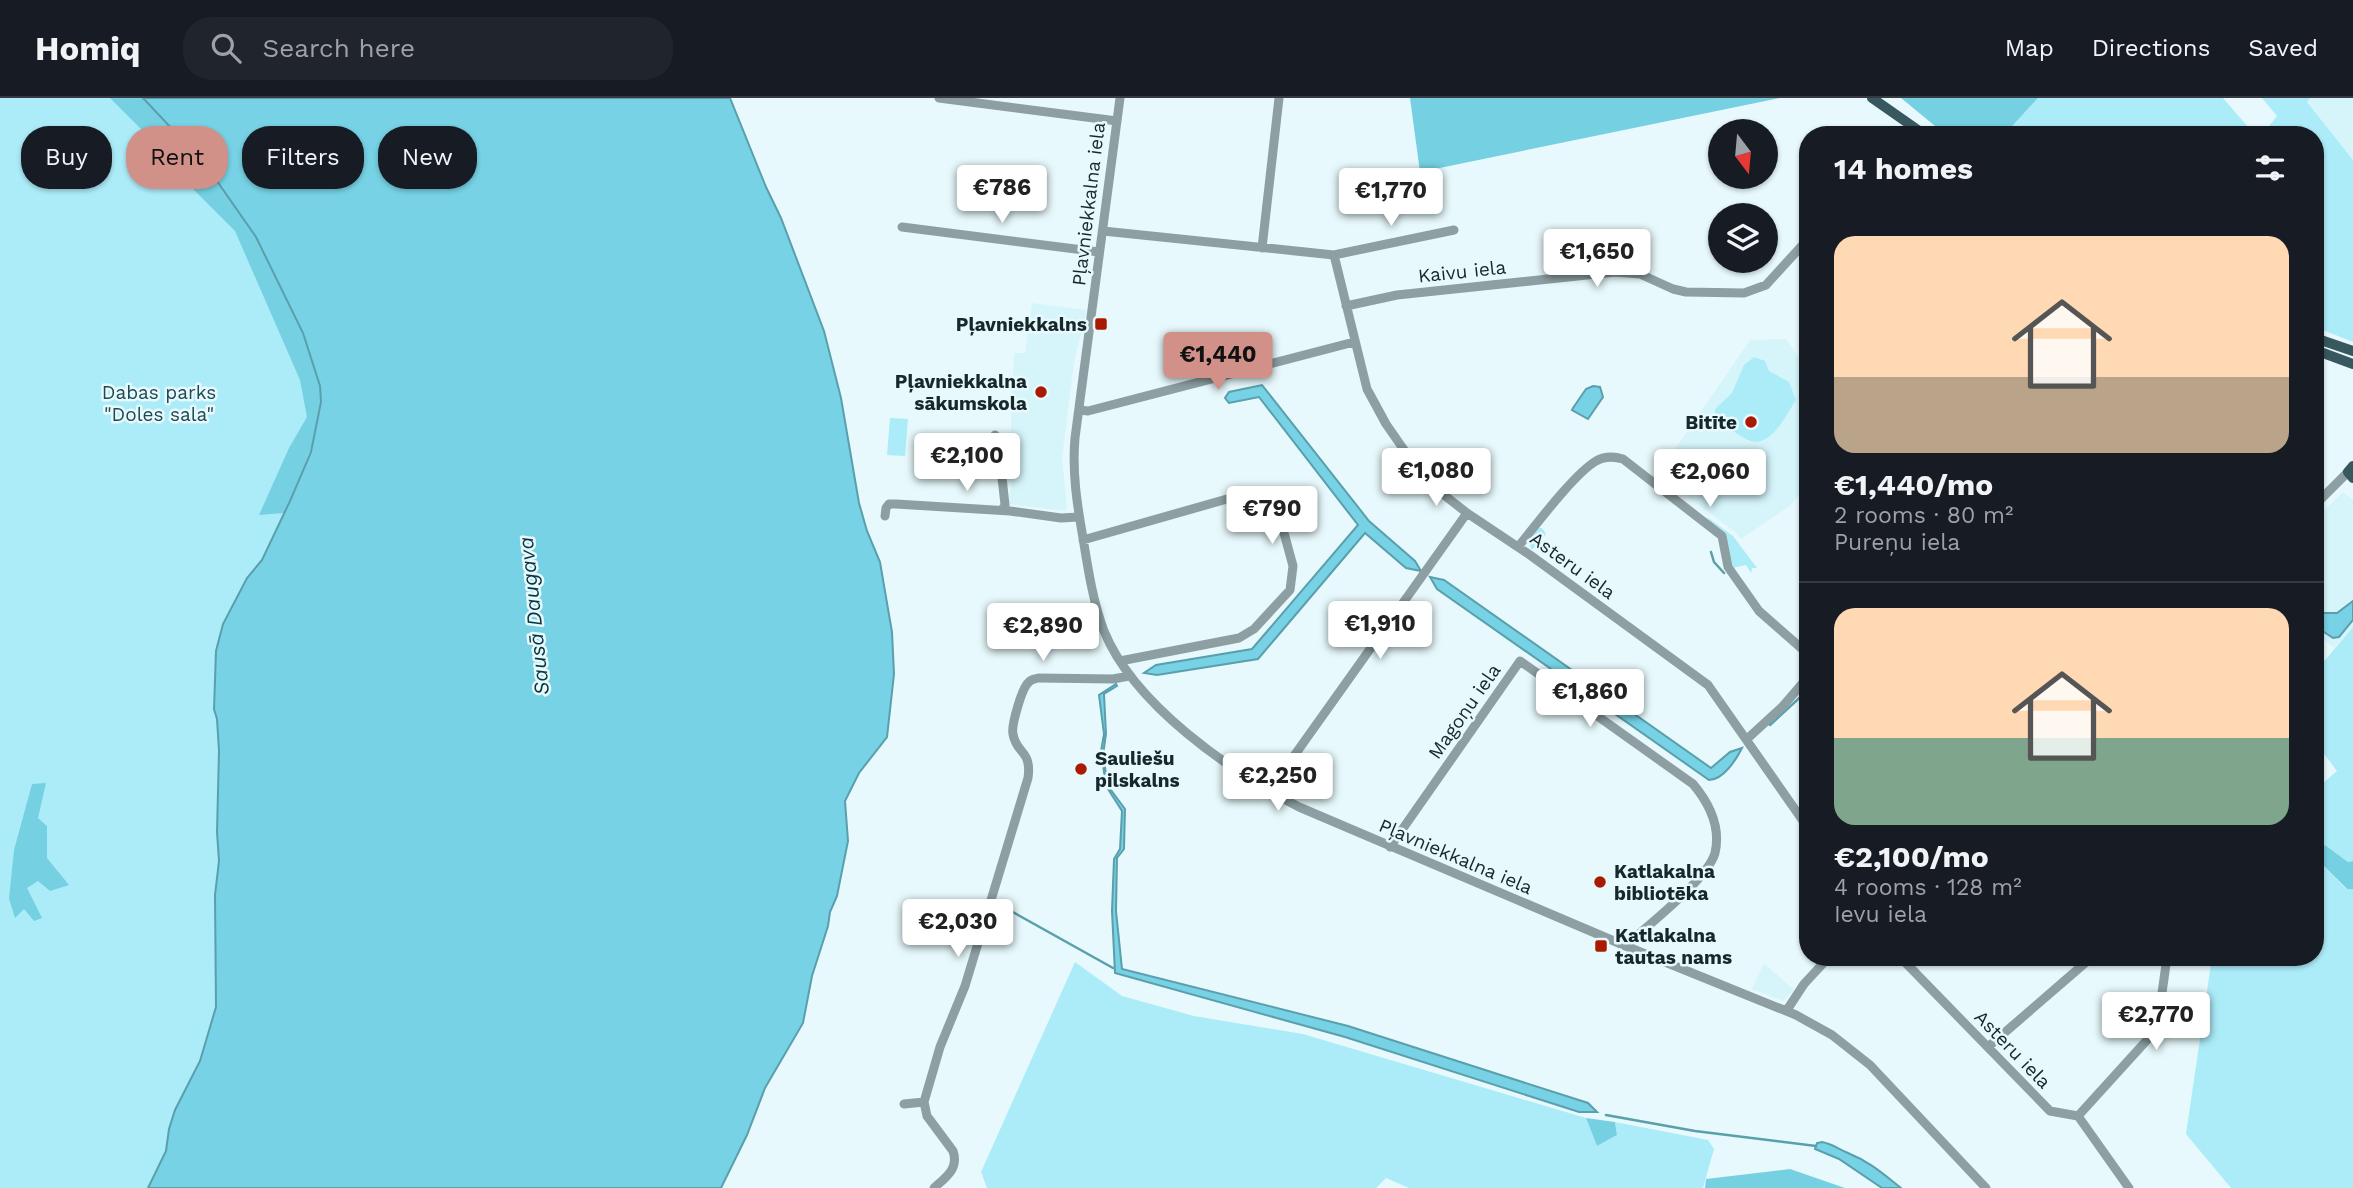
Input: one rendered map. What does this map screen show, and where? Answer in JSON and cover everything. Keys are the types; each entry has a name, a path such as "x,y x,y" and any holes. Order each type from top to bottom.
{"main road":[{"path":"1872,98 1912,126"},
{"path":"2324,341 2353,351"},
{"path":"2324,353 2353,364"}],"street":[{"path":"939,98 1117,121"},
{"name":"Pļavniekkalna iela","path":"1120,98 1073,468 1079,517 1098,615 1120,661 1140,690 1203,746 1269,791 1390,848 1787,1010 1832,1035 1870,1065 1986,1188"},
{"path":"1262,248 1279,98"},
{"path":"902,227 1099,252"},
{"path":"1103,231 1334,255 1454,230"},
{"name":"Kaivu iela","path":"1346,306 1397,295 1615,272 1640,274 1686,292 1744,293 1766,285 1799,249"},
{"name":"Asteru iela","path":"1334,255 1367,389 1406,456 1425,480 1708,685 1799,815"},
{"path":"1079,410 1088,411 1354,342"},
{"path":"995,435 1005,505 1002,510"},
{"path":"1518,547 1574,481 1594,462 1614,456 1623,459 1722,536 1728,568 1759,611 1799,646"},
{"path":"2324,497 2351,472"},
{"path":"1083,540 1248,493 1263,495 1277,507 1293,566 1290,590 1254,629 1239,638 1120,661"},
{"path":"885,516 889,504 896,504 1002,510 1061,518 1079,517"},
{"path":"1269,791 1467,513"},
{"name":"Magoņu iela","path":"1390,848 1520,661 1693,783 1708,801 1716,827 1715,854 1690,888 1625,946"},
{"path":"934,1188 952,1172 955,1158 953,1151 927,1116 924,1102 940,1047 969,975 1028,778 1028,759 1016,743 1012,728 1024,689 1029,681 1039,678 1113,679 1129,676"},
{"path":"1747,739 1799,687"},
{"path":"1787,1010 1804,984 1821,966"},
{"name":"Asteru iela","path":"1908,966 2050,1111 2078,1116"},
{"path":"1989,1046 2082,966"},
{"path":"2129,1188 2078,1116 2157,1029 2166,966"},
{"path":"904,1104 924,1102"}],"shaded area":[{"path":"110,98 143,98 169,125 138,126"},
{"path":"1410,98 1780,98 1420,172"},
{"path":"1901,98 2038,98 2012,126 1935,126"},
{"path":"2310,98 2353,98 2353,160 2307,102"},
{"path":"193,189 223,189 256,237 303,333 320,386 321,402 314,442 284,513 259,515 289,448 307,417 300,380 235,231"},
{"name":"Pļavniekkalna sākumskola","path":"1032,303 1087,310 1074,362 1062,458 1067,507 1065,511 1009,504 1014,353 1025,353"},
{"name":"Bitīte","path":"1786,339 1799,357 1799,495 1791,505 1741,539 1658,474 1750,340"},
{"path":"2343,492 2353,500 2353,627 2334,648 2324,640 2324,510"},
{"path":"46,783 38,818 47,826 47,858 69,885 50,891 38,881 27,888 42,918 34,921 24,909 15,918 9,899 14,850 32,784"},
{"path":"2324,846 2348,862 2353,861 2353,889 2347,889 2324,866"},
{"path":"1764,963 1794,990 1783,1001 1752,989"},
{"path":"1586,1118 1615,1122 1617,1135 1597,1146"},
{"path":"1790,1169 1845,1188 1705,1188 1706,1179"}],"green space":[{"name":"Dabas parks \"Doles sala\"","path":"0,98 143,98 169,126 126,126 126,189 222,189 256,237 284,291 317,425 314,442 290,501 262,560 247,578 223,624 216,651 214,709 219,751 219,861 215,895 216,1007 200,1061 175,1110 166,1151 148,1188 0,1188"},
{"path":"2038,98 2223,98 2247,126 2012,126"},
{"path":"2262,98 2310,98 2307,102 2353,160 2353,342 2324,331 2324,126 2269,126 2277,116"},
{"path":"1754,357 1765,361 1769,371 1789,382 1796,400 1770,436 1756,442 1739,435 1715,417 1715,409 1732,393 1744,365"},
{"path":"890,418 908,419 905,456 887,455"},
{"path":"1707,517 1733,536 1757,568 1752,568 1751,573 1746,565 1732,568 1725,535"},
{"path":"1539,528 1546,534 1531,549 1529,540"},
{"path":"2353,627 2353,861 2348,862 2324,846 2324,782 2337,771 2324,754 2324,661"},
{"path":"2324,866 2346,889 2353,889 2353,1188 2231,1188 2186,1134 2211,966 2324,966"},
{"path":"1075,962 1122,996 1194,1016 1303,1034 1586,1118 1597,1146 1617,1135 1615,1122 1708,1140 1714,1149 1703,1188 1409,1188 1386,1178 1376,1188 987,1188 981,1172"}],"water":[{"name":"Sausā Daugava","path":"143,98 730,98 781,218 824,331 841,398 859,503 880,562 892,632 894,674 887,737 859,773 845,801 848,841 837,896 812,976 803,1023 765,1088 747,1135 721,1188 148,1188 166,1151 175,1110 200,1061 216,1007 215,895 219,861 219,751 214,709 216,651 223,624 247,578 262,560 311,452 321,402 320,386 303,333 256,237 222,189 228,189 228,126 169,126"},
{"path":"1262,385 1369,521 1415,561 1421,571 1406,568 1365,533 1258,659 1157,675 1144,673 1156,665 1252,649 1358,525 1259,397 1229,403 1225,398 1229,392"},
{"path":"1600,387 1603,397 1588,419 1572,410 1586,389"},
{"path":"1430,577 1444,580 1711,768 1730,752 1742,748 1724,773 1709,780 1437,589"},
{"path":"2353,601 2353,620 2339,637 2333,638 2324,632 2324,613 2337,613"},
{"path":"1116,684 1117,686 1104,694 1106,734 1103,755 1108,786 1125,809 1124,849 1117,858 1116,911 1122,969 1348,1026 1588,1103 1597,1112 1579,1112 1345,1037 1115,973 1112,911 1114,859 1120,849 1122,811 1106,786 1101,751 1104,734 1099,695"},
{"path":"1822,1142 1863,1160 1901,1188 1882,1188 1839,1159 1815,1149 1817,1143"}],"waterway":[{"path":"1711,552 1714,562 1724,573"},
{"path":"1770,725 1799,698"},
{"path":"1002,906 1113,968"},
{"path":"1606,1115 1695,1131 1816,1146"}],"place":[{"name":"Pļavniekkalns","path":"1101,324"},
{"name":"Pļavniekkalna sākumskola","path":"1041,392"},
{"name":"Bitīte","path":"1751,422"},
{"name":"Sauliešu pilskalns","path":"1081,769"},
{"name":"Katlakalna bibliotēka","path":"1600,882"},
{"name":"Katlakalna tautas nams","path":"1601,946"}]}
